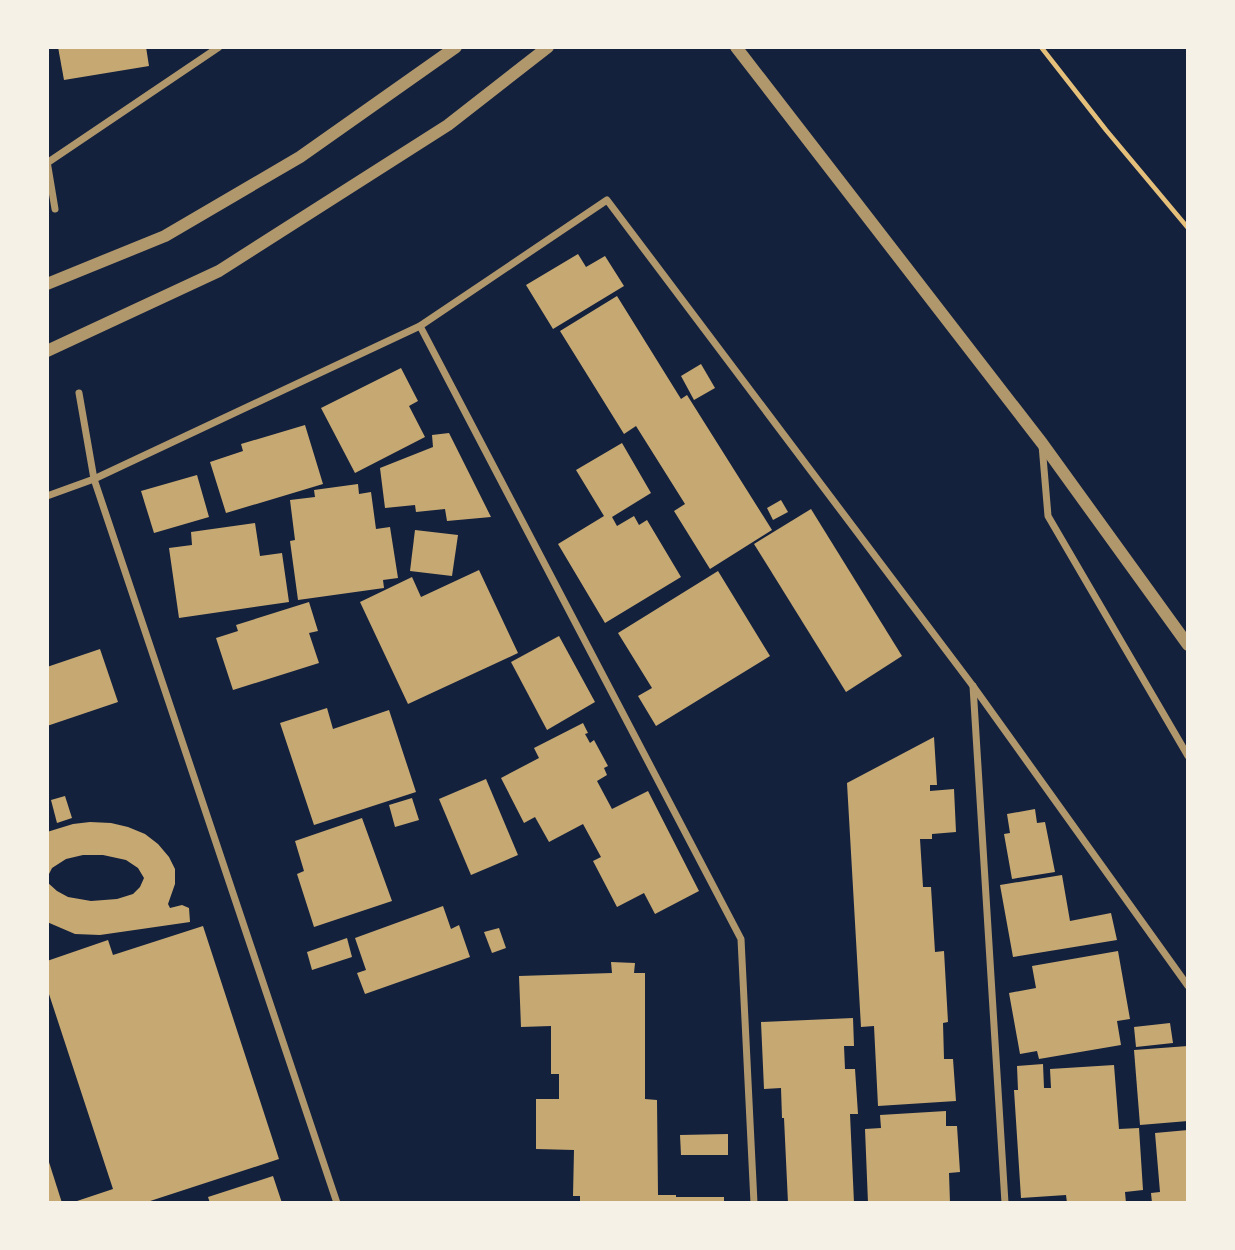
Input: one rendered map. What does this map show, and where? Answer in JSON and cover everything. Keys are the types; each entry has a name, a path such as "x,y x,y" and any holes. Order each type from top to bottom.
{"street":[{"path":"55,209 47,162 219,47"},
{"path":"47,284 165,236 300,158 456,47"},
{"path":"47,351 219,271 448,125 548,47"},
{"path":"736,47 1042,443 1188,645"},
{"path":"47,496 94,479 420,326 607,200 973,686 1188,986"},
{"path":"420,326 741,939 754,1203"},
{"path":"79,393 94,479 337,1203"},
{"path":"1042,443 1048,516 1188,757"},
{"path":"973,686 1005,1203"}],"path":[{"path":"1041,47 1188,228"}],"building":[{"path":"58,47 146,47 149,66 64,80"},
{"path":"578,254 586,267 605,256 624,286 553,329 526,285"},
{"path":"617,296 681,399 687,395 772,530 710,569 674,511 685,504 636,426 624,434 560,331"},
{"path":"701,364 715,388 694,400 681,376"},
{"path":"401,368 418,401 409,406 425,437 355,473 321,408"},
{"path":"305,425 323,484 226,513 210,462 243,451 241,444"},
{"path":"449,433 491,517 447,521 445,509 416,512 415,505 385,508 380,468 433,447 432,435"},
{"path":"622,443 651,493 612,517 617,526 634,516 639,525 647,520 681,577 605,623 558,544 604,516 576,470"},
{"path":"197,475 209,517 154,533 141,491"},
{"path":"358,484 359,494 371,492 376,529 390,527 398,578 383,580 384,588 298,600 290,541 295,540 290,500 315,497 314,490"},
{"path":"781,500 788,512 773,520 767,508"},
{"path":"811,509 902,656 846,692 754,544"},
{"path":"255,523 260,556 282,553 289,602 179,618 169,548 192,545 191,532"},
{"path":"415,530 458,535 452,576 410,571"},
{"path":"479,570 518,653 408,704 360,602 412,577 421,597"},
{"path":"718,571 770,656 656,726 638,696 652,688 618,633"},
{"path":"309,602 318,631 309,633 319,663 233,690 216,638 238,631 236,625"},
{"path":"559,636 595,702 547,730 511,662"},
{"path":"100,649 118,702 47,726 47,667"},
{"path":"327,708 333,729 389,710 416,792 314,825 280,723"},
{"path":"583,723 590,743 594,740 608,766 604,768 607,775 597,781 612,809 648,791 699,891 655,914 644,893 617,907 593,861 601,857 583,824 549,842 535,817 524,823 501,778 539,758 534,748"},
{"path":"934,737 937,785 930,785 930,791 954,789 956,832 932,834 932,839 920,839 923,887 931,887 935,952 944,951 948,1022 943,1023 944,1059 953,1059 956,1101 878,1106 874,1026 861,1027 847,783"},
{"path":"486,779 518,855 471,875 439,799"},
{"path":"65,796 72,818 57,823 51,800"},
{"path":"412,798 419,820 395,827 389,805"},
{"path":"1035,809 1037,823 1045,822 1055,872 1012,879 1004,834 1010,833 1007,814"},
{"path":"362,818 392,901 314,927 297,874 304,871 295,841"},
{"path":"90,822 128,827 145,834 158,844 175,869 175,884 168,904 170,908 182,905 189,908 190,922 100,935 75,934 47,922 47,882 68,897 91,901 117,899 133,894 144,878 138,868 126,860 103,855 83,855 66,859 52,868 47,878 47,832"},
{"path":"1062,875 1070,921 1111,913 1117,940 1013,957 1000,885"},
{"path":"443,906 451,929 459,925 470,957 365,994 357,973 366,970 355,938"},
{"path":"203,926 279,1159 144,1203 71,1203 113,1189 47,988 47,961 108,940 113,955"},
{"path":"499,928 506,948 492,953 484,932"},
{"path":"347,938 352,957 312,970 307,952"},
{"path":"1118,951 1130,1019 1117,1021 1121,1045 1039,1059 1037,1051 1020,1054 1009,993 1036,988 1032,966"},
{"path":"611,962 635,963 634,973 645,973 645,1099 657,1100 658,1195 724,1197 724,1203 580,1203 580,1196 573,1196 574,1150 536,1149 536,1099 559,1099 559,1074 551,1074 551,1026 521,1027 519,976 612,973"},
{"path":"853,1018 854,1046 844,1046 845,1069 855,1069 858,1114 850,1114 854,1203 788,1203 781,1088 764,1089 761,1022"},
{"path":"1170,1023 1173,1043 1136,1047 1134,1027"},
{"path":"1188,1046 1188,1121 1140,1125 1134,1050"},
{"path":"1043,1064 1044,1088 1051,1088 1050,1069 1114,1065 1119,1129 1139,1128 1143,1190 1125,1192 1126,1203 1067,1203 1066,1195 1021,1198 1014,1090 1018,1090 1017,1066"},
{"path":"946,1111 946,1126 957,1126 960,1172 949,1173 950,1203 868,1203 865,1129 881,1128 880,1115"},
{"path":"1188,1130 1188,1203 1152,1203 1151,1193 1160,1192 1155,1133"},
{"path":"728,1134 728,1155 681,1155 680,1135"},
{"path":"48,1159 62,1203 47,1203"},
{"path":"273,1176 282,1203 210,1203 208,1197"}]}
